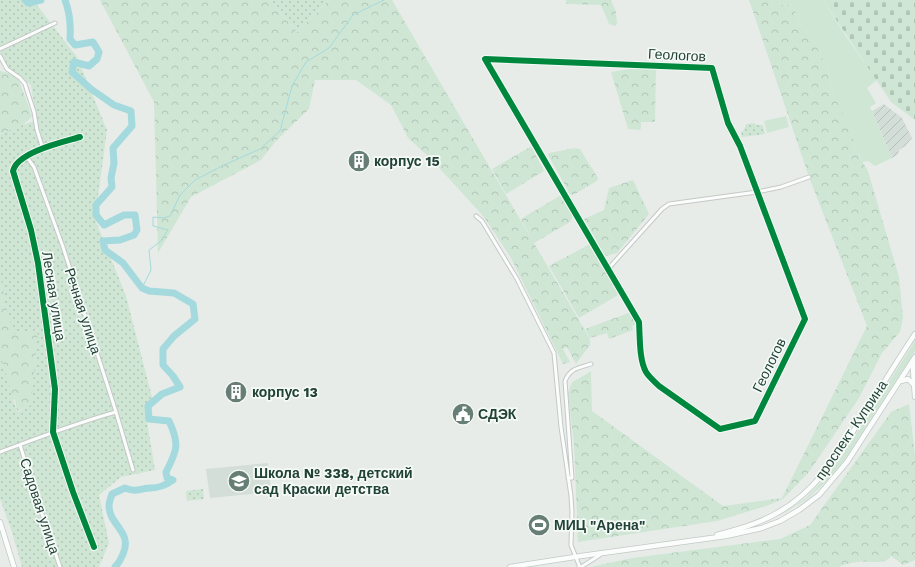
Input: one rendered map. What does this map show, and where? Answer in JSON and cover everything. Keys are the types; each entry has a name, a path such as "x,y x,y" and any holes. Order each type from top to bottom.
{"main road":[{"name":"проспект Куприна","path":"707,538 760,522 778,513 813,486 840,452 915,334"},
{"name":"проспект Куприна","path":"510,567 576,556 741,533 762,528 780,520 799,510 819,495 848,462 915,357"},
{"path":"915,360 913,369 915,397"},
{"path":"899,383 902,380 908,379 914,385"},
{"path":"0,522 14,567"}],"street":[{"path":"0,49 55,23"},
{"path":"0,56 7,69 20,78 25,84 34,112 37,130 44,148"},
{"name":"Геологов","path":"485,59 712,68 728,123 740,146 805,319 755,421 720,429 650,378 645,371 643,362 639,322 608,269 485,59"},
{"path":"26,156 44,148 80,137"},
{"name":"Лесная улица","path":"26,156 13,168 31,230 39,270 55,389 53,432"},
{"name":"Речная улица","path":"26,156 34,167 63,247 133,470"},
{"path":"608,269 662,209 669,204 757,192 781,187 809,177"},
{"path":"476,216 482,220 517,279 554,353 561,427 572,512 571,545 580,567 602,553"},
{"path":"568,478 572,478 572,474 565,381 568,374 572,371 591,364"},
{"path":"0,452 53,432 116,412"},
{"path":"53,432 73,492 94,547"},
{"name":"Садовая улица","path":"20,445 42,517 60,567"}],"shaded area":[{"path":"884,104 902,118 912,138 899,150 898,154 892,158 872,111"},
{"name":"Школа № 338, детский сад Краски детства","path":"268,463 271,492 210,498 206,469"}],"green space":[{"path":"0,0 33,0 77,57 107,130 95,219 126,296 152,397 145,410 155,470 121,477 99,495 109,543 99,567 22,567 12,532 0,499 0,354 17,412 31,405 38,330 14,334 6,307 0,273 0,134 36,120 31,85 8,68 0,52"},
{"path":"100,0 270,0 297,32 329,0 392,0 590,339 591,361 590,345 576,364 567,347 563,349 570,362 563,364 511,258 484,217 431,159 408,138 391,105 356,80 315,80 309,109 276,141 261,160 191,197 158,253 154,102"},
{"path":"270,0 329,0 297,32"},
{"path":"566,0 611,0 616,12 617,24 615,26 609,24 601,5 567,4"},
{"path":"749,0 779,0 784,6 792,4 801,26 815,43 827,68 833,93 860,158 868,171 899,277 903,318 900,332 882,353 859,398 809,472 783,499 769,505 717,521 578,542 574,445 568,393 572,382 591,371 592,411 723,506 782,498 867,326 809,177"},
{"path":"779,0 823,0 847,38 877,80 867,88 876,103 870,107 892,158 875,166 868,161 862,162 833,93 827,68 815,43 801,26 792,4 784,6"},
{"path":"823,0 915,0 915,120 891,102"},
{"path":"642,67 656,67 655,122 641,122 640,130 628,129 611,72"},
{"path":"0,71 17,75 32,116 18,128 4,133 0,133"},
{"path":"786,116 789,127 767,133 764,121"},
{"path":"754,123 757,125 763,125 765,134 742,137 741,132 744,130 746,124"},
{"path":"530,147 532,148 544,171 506,194 492,169"},
{"path":"575,148 580,149 598,178 597,181 573,195 570,194 548,155 549,153"},
{"path":"633,180 649,214 617,253 607,256 604,254 584,219 604,210 609,188"},
{"path":"561,195 573,216 570,222 534,243 521,219"},
{"path":"0,206 23,329 41,331 33,405 17,411 15,400 2,391 0,358"},
{"path":"590,244 620,294 579,318 549,266"},
{"path":"631,312 637,324 632,326 633,330 609,339 607,333 590,338 585,329"},
{"path":"915,341 915,351 845,459 830,478 807,499 780,516 806,498 828,475 842,456"},
{"path":"909,404 915,455 915,560 903,565 891,556 885,561 858,562 839,567 590,567 632,558 780,539 810,525 891,412"},
{"path":"203,489 204,499 187,501 186,491"}],"waterway":[{"path":"25,0 28,3 41,0"},
{"path":"65,0 70,19 70,39 75,45 93,42 99,52 97,59 89,66 74,62 72,72 91,89 114,105 131,111 132,126 113,148 114,163 111,178 112,187 96,205 96,215 104,225 124,215 135,215 137,230 134,235 120,240 103,241 105,250 123,263 142,288 149,291 174,293 193,304 195,319 174,336 163,349 163,365 180,387 162,394 148,406 149,419 169,421 175,436 175,453 166,472 167,478 173,480 165,485 157,487 136,490 125,488 112,494 109,504 110,513 125,540 123,554 115,567"},
{"path":"142,288 151,270 149,250 161,241 168,230 153,226 153,217 163,218 170,216 180,195 195,180 260,149 280,131 292,86 306,62 329,48 353,15 384,0"}],"cycle path":[{"path":"485,59 712,68 728,123 740,146 805,319 755,421 720,429 659,386 647,374 641,355 639,322 485,59"},
{"path":"80,137 31,153 16,164 13,171 31,230 38,263 55,389 53,432 73,492 94,547"}],"place":[{"name":"корпус 15","path":"359,161"},
{"name":"корпус 13","path":"236,392"},
{"name":"СДЭК","path":"463,414"},
{"name":"Школа № 338, детский сад Краски детства","path":"239,481"},
{"name":"МИЦ \"Арена\"","path":"539,525"}]}
